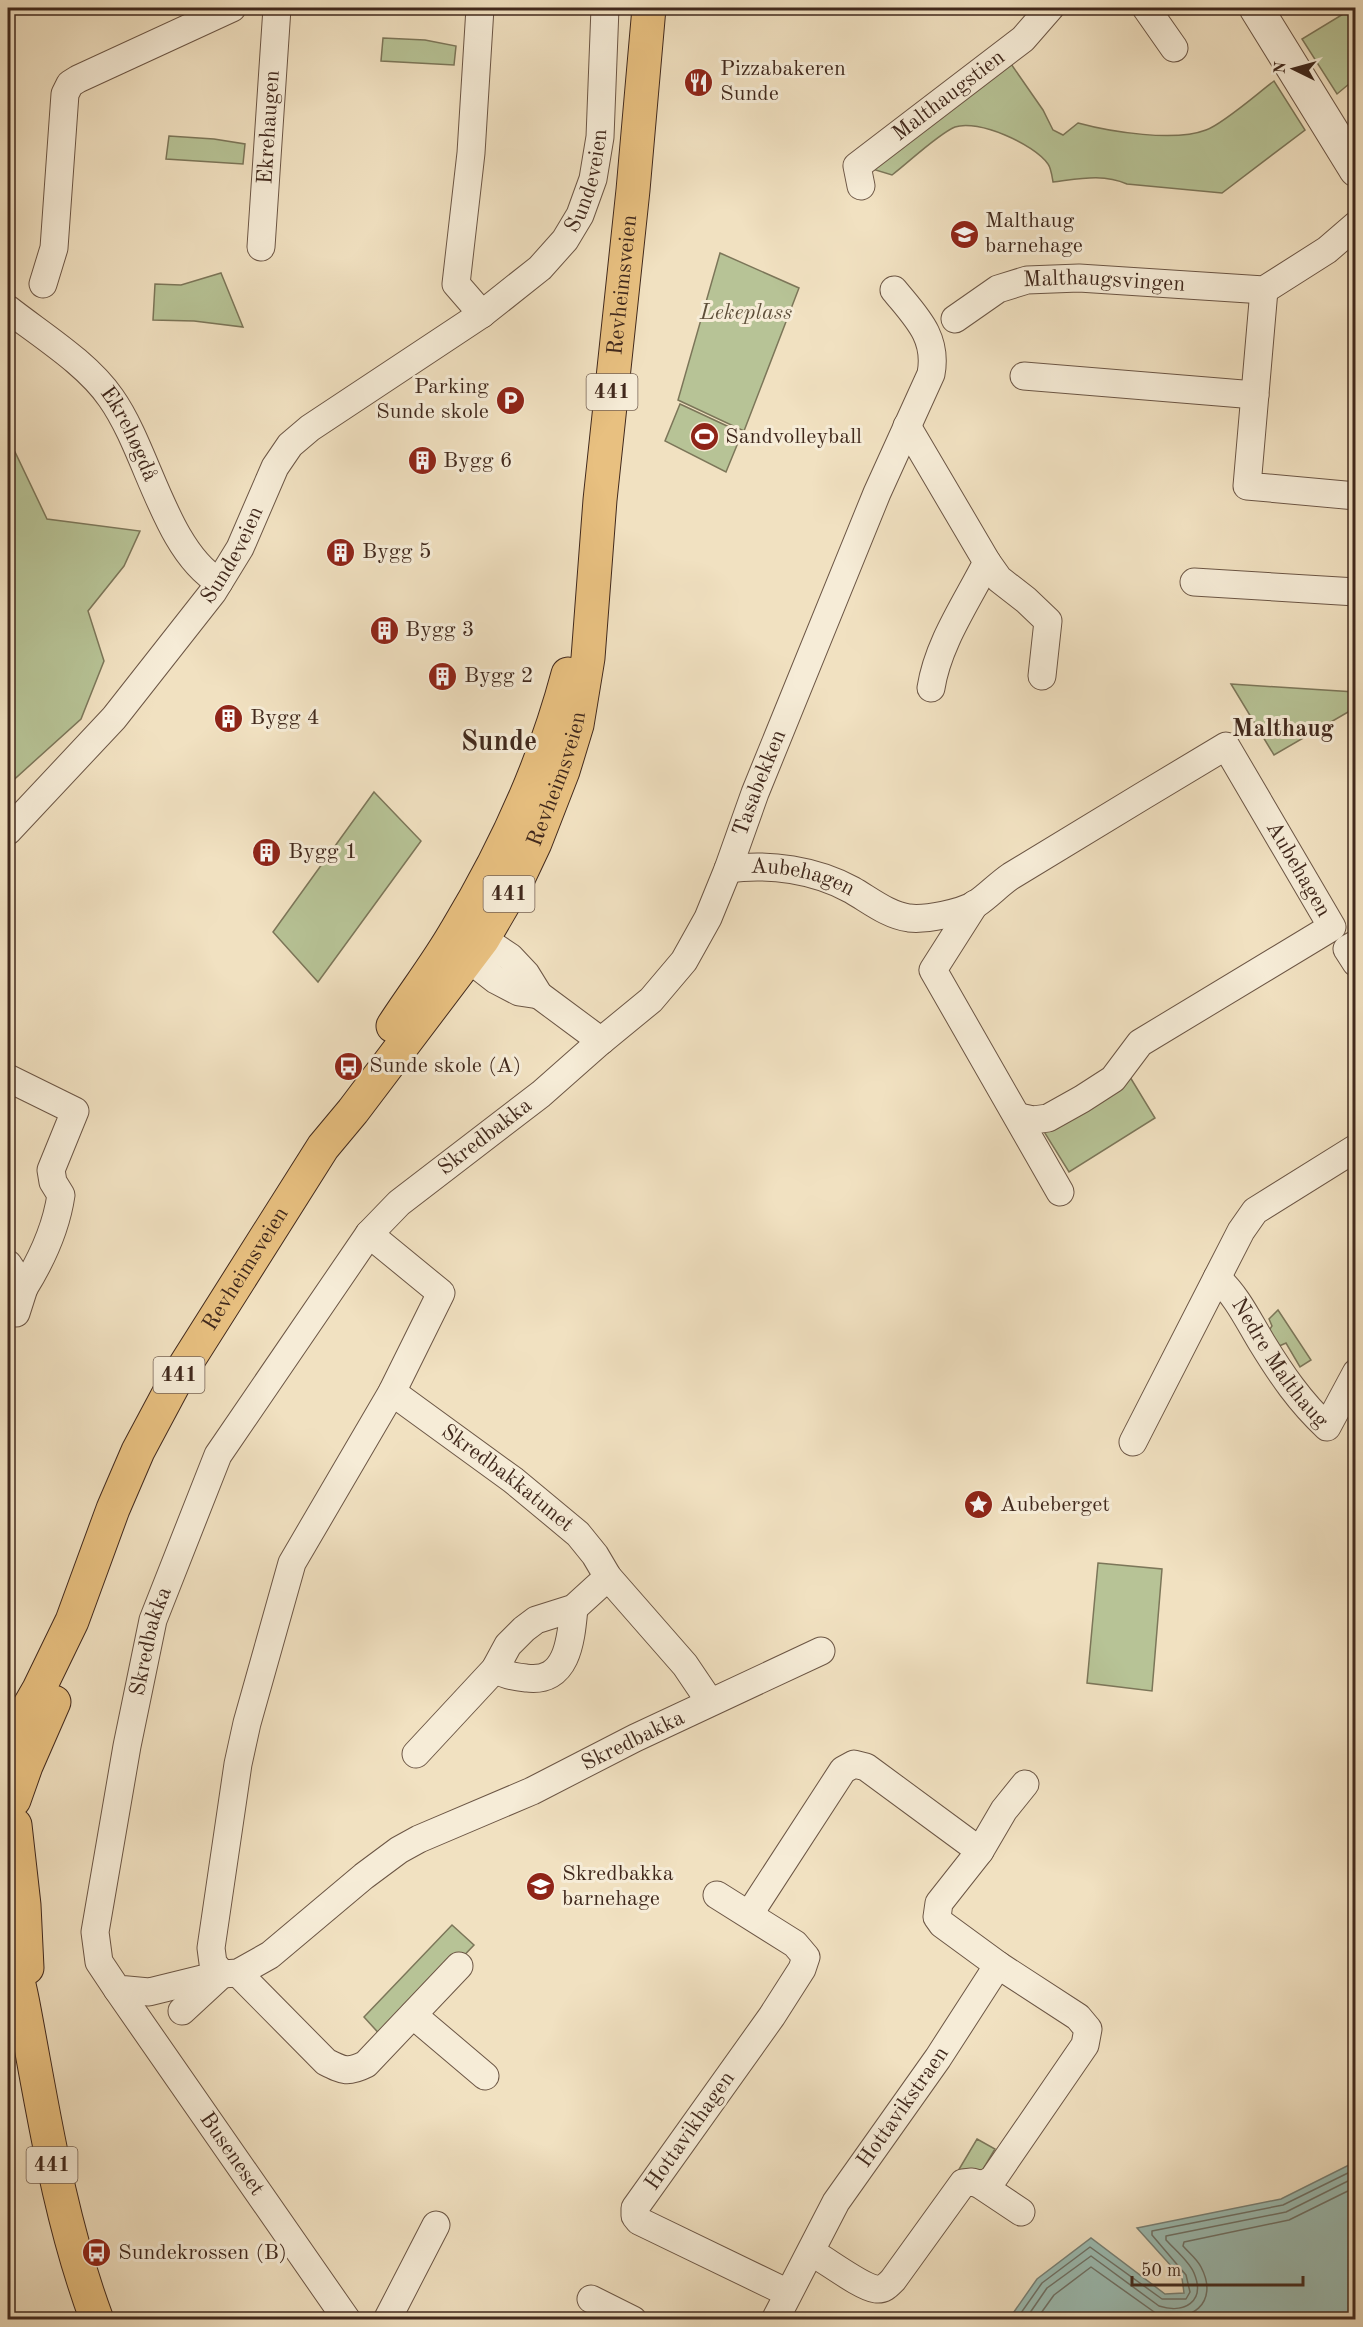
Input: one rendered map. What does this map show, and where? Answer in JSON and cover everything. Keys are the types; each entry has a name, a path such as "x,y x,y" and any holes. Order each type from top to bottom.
{"main road":[{"name":"Revheimsveien","path":"8,1743 39,1689 72,1621 113,1509 138,1451 160,1408 323,1147 353,1111 469,944 518,879 535,843 563,771 577,725 584,691 649,8"},
{"name":"Revheimsveien","path":"633,190 662,8"},
{"name":"Revheimsveien","path":"24,2006 27,1960 24,1905 11,1813 26,1766 57,1693 72,1621"},
{"name":"Revheimsveien","path":"8,1938 24,2006 56,2181 71,2240 97,2319"}],"street":[{"path":"43,284 54,248 65,94 70,84 232,8"},
{"name":"Ekrehaugen","path":"261,246 277,8"},
{"path":"480,8 471,153 456,284 482,314"},
{"name":"Sundeveien","path":"8,831 114,718 219,582 240,548 275,466 290,445 310,428 482,314 540,268 565,240 580,214 593,179 600,137 605,8"},
{"name":"Malthaugstien","path":"861,186 857,166 1023,39 1050,8"},
{"path":"1146,8 1174,48"},
{"path":"1256,8 1356,170"},
{"path":"1356,225 1327,250 1264,290 1264,314 1247,486 1356,496"},
{"name":"Malthaugsvingen","path":"955,319 998,289 1027,280 1079,278 1264,290"},
{"name":"Tasabekken","path":"601,1041 651,1000 684,961 708,918 755,793 877,493 931,374 934,358 928,335 894,290"},
{"name":"Ekrehøgdå","path":"8,309 96,379 113,400 139,450 178,540 205,574 219,582"},
{"path":"1024,376 1255,395"},
{"path":"907,426 999,579 1048,621 1042,676"},
{"path":"932,688 934,672 951,632 987,562"},
{"path":"1194,582 1356,592"},
{"name":"Aubehagen","path":"1019,1117 1033,1120 1048,1118 1082,1099 1113,1079 1140,1043 1332,927 1226,746 1001,882 975,904 933,970 1060,1191"},
{"name":"Aubehagen","path":"728,869 768,866 818,878 849,889 892,914 911,918 935,917 975,904"},
{"path":"469,944 496,980 519,992 539,995 601,1041"},
{"path":"1356,944 1347,949 1356,963"},
{"name":"Skredbakka","path":"230,1974 149,1992 117,1989 99,1962 95,1932 127,1746 153,1620 218,1455 369,1234 399,1203 533,1101 601,1041"},
{"path":"8,1078 75,1111 51,1170 53,1182 61,1195 59,1210 40,1263 20,1300 8,1264"},
{"name":"Nedre Malthaug","path":"1133,1442 1241,1231 1255,1212 1356,1148"},
{"path":"369,1234 441,1293 392,1392 292,1563 247,1723 238,1764 211,1948 213,1963 230,1974 326,2062 342,2070 353,2071 366,2064 459,1966"},
{"name":"Nedre Malthaug","path":"1217,1278 1230,1290 1262,1344 1304,1406 1327,1427 1356,1373"},
{"name":"Skredbakkatunet","path":"392,1392 548,1507 578,1534 595,1555 608,1578 685,1665 710,1702"},
{"path":"416,1754 495,1669 508,1645 530,1624 574,1608 608,1578"},
{"path":"495,1669 503,1675 534,1679 544,1678 551,1674 566,1656 574,1608"},
{"name":"Skredbakka","path":"182,2011 230,1974 270,1955 364,1876 399,1850 419,1839 532,1791 710,1702 821,1651"},
{"path":"755,1918 753,1907 843,1770 854,1764 866,1767 980,1851"},
{"path":"979,2184 993,2179 1084,2045 1088,2029 1078,2017 998,1965 942,1924 937,1917 939,1903 980,1851 1004,1810 1025,1784"},
{"name":"Hottavikhagen","path":"717,1895 795,1944 806,1957 802,1969 741,2061 635,2208 635,2216 639,2221 788,2293"},
{"name":"Hottavikstraen","path":"775,2319 836,2202 938,2058 998,1965"},
{"name":"Buseneset","path":"117,1989 347,2319"},
{"path":"413,2015 485,2076"},
{"path":"811,2252 866,2285 877,2289 886,2287 893,2280 963,2182 979,2184 1021,2212"},
{"path":"387,2319 436,2225"},
{"path":"591,2299 633,2319"}],"green space":[{"path":"1356,8 1355,79 1337,94 1302,39"},
{"path":"383,38 425,40 456,46 454,65 381,61"},
{"path":"1009,61 1043,110 1053,130 1063,135 1078,123 1108,130 1143,134 1193,134 1222,122 1274,81 1305,130 1222,193 1127,184 1100,178 1053,182 1048,164 1031,149 1005,135 965,125 955,127 940,136 892,175 869,168"},
{"path":"169,136 245,144 243,164 166,159"},
{"name":"Lekeplass","path":"720,253 799,288 744,431 678,400"},
{"path":"221,273 243,327 194,321 153,320 155,284 181,285"},
{"name":"Sandvolleyball","path":"680,404 742,433 726,472 665,441"},
{"path":"8,451 15,452 47,519 140,531 124,566 88,611 104,661 81,719 8,785"},
{"path":"1231,684 1355,692 1355,708 1274,755"},
{"path":"374,792 421,841 318,982 273,932"},
{"path":"1130,1077 1155,1118 1069,1172 1043,1130"},
{"path":"1278,1310 1311,1360 1300,1367 1286,1343 1277,1347 1268,1332 1272,1326 1269,1319"},
{"path":"1098,1563 1162,1569 1152,1691 1087,1683"},
{"path":"452,1925 474,1945 384,2039 364,2017"},
{"path":"977,2139 995,2149 976,2181 958,2171"}],"water":[{"path":"1355,2162 1355,2319 1009,2319 1037,2279 1091,2238 1165,2294 1184,2293 1182,2278 1137,2228 1281,2199"}],"place":[{"name":"Pizzabakeren Sunde","path":"699,82"},
{"name":"Malthaug barnehage","path":"964,234"},
{"name":"Parking Sunde skole","path":"510,400"},
{"name":"Sandvolleyball","path":"704,437"},
{"name":"Bygg 6","path":"422,461"},
{"name":"Bygg 5","path":"341,552"},
{"name":"Bygg 3","path":"384,630"},
{"name":"Bygg 2","path":"443,676"},
{"name":"Bygg 4","path":"229,718"},
{"name":"Bygg 1","path":"267,852"},
{"name":"Sunde skole (A)","path":"348,1066"},
{"name":"Aubeberget","path":"979,1505"},
{"name":"Skredbakka barnehage","path":"541,1887"},
{"name":"Sundekrossen (B)","path":"97,2253"}],"district":[{"name":"Malthaug","path":"1283,730"},
{"name":"Sunde","path":"499,743"}]}
